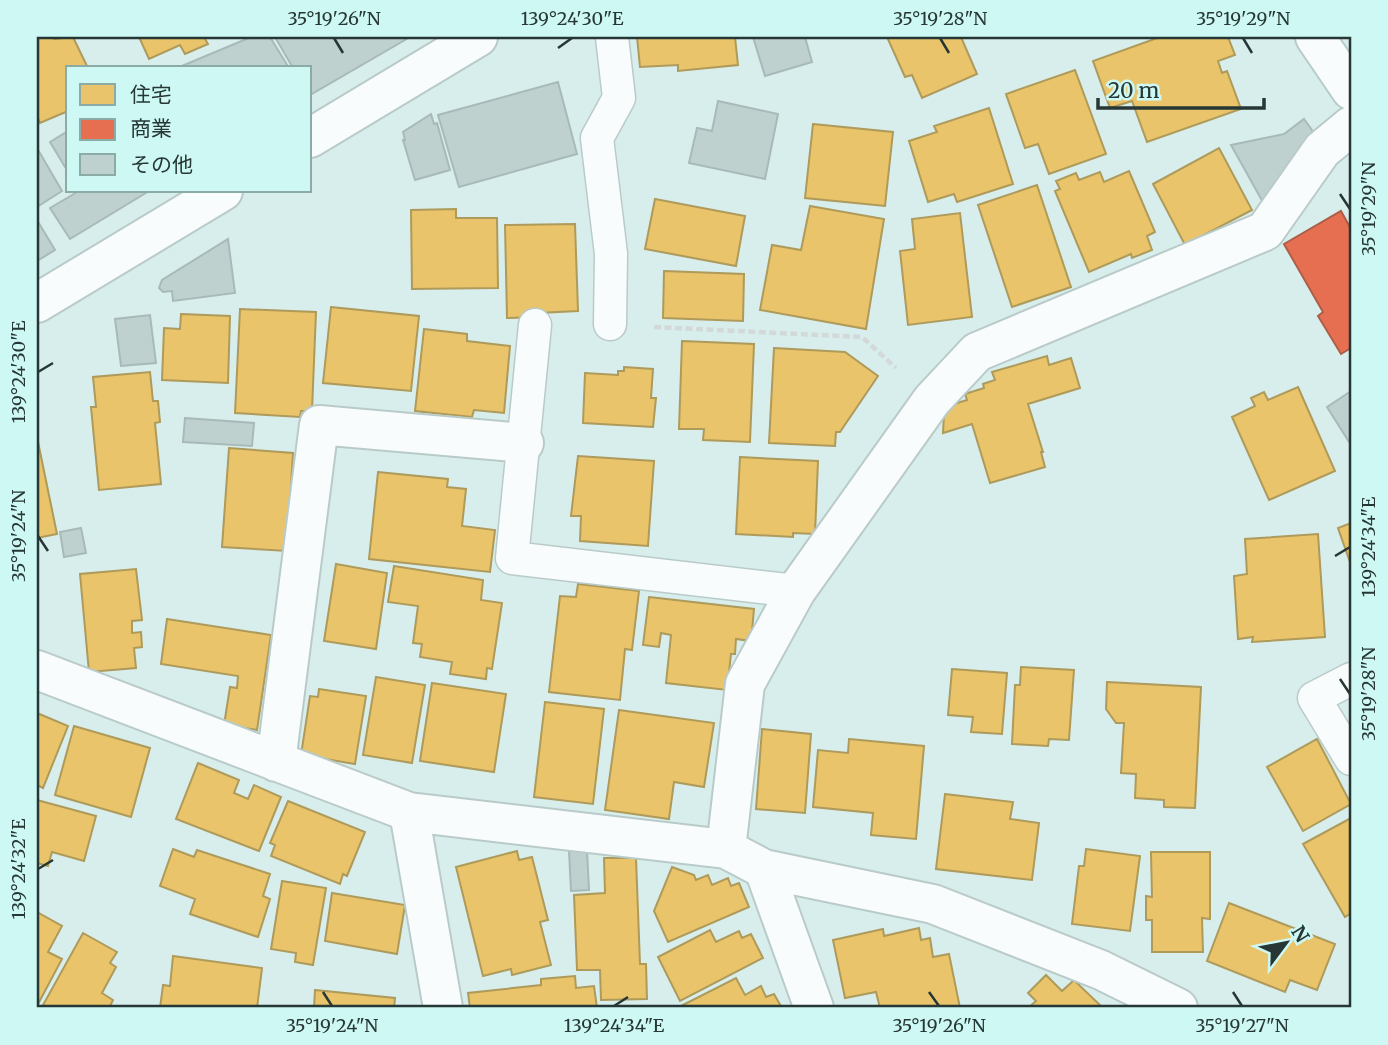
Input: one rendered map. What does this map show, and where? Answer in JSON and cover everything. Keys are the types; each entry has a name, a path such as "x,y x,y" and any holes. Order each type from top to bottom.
{"street":[{"path":"312,137 478,37"},
{"path":"1315,37 1351,90"},
{"path":"726,849 745,684 796,592 932,400 977,352 1265,231 1322,150 1351,126"},
{"path":"37,303 221,192"},
{"path":"276,762 319,425 524,443"},
{"path":"37,670 409,812 726,849 764,869 933,904 1101,970 1178,1008"},
{"path":"409,812 443,1008"},
{"path":"764,869 814,1008"}],"lane":[{"path":"610,324 611,254 597,138 619,98 612,37"},
{"path":"535,325 512,558 796,592"},
{"path":"1351,679 1314,698 1351,759"}],"path":[{"path":"610,324 862,337 932,400"}],"building: 住宅":[{"path":"37,37 73,37 87,66 66,66 66,112 40,123 37,116"},
{"path":"139,37 204,37 208,44 185,54 180,45 149,59"},
{"path":"637,37 735,37 738,65 678,71 678,65 640,67"},
{"path":"887,37 961,37 977,74 922,98 912,75 905,77"},
{"path":"1160,37 1228,37 1235,55 1218,61 1222,73 1227,71 1241,109 1147,142 1132,101 1110,108 1093,61"},
{"path":"1075,70 1106,154 1049,174 1038,144 1025,148 1006,94"},
{"path":"989,108 1013,184 957,202 954,194 928,202 909,141 937,132 934,126"},
{"path":"813,124 893,132 885,206 805,198"},
{"path":"1219,148 1252,210 1185,245 1153,184"},
{"path":"1129,171 1155,232 1147,236 1152,250 1132,258 1131,254 1089,272 1055,191 1060,189 1056,181 1076,173 1079,180 1100,172 1104,182"},
{"path":"1037,185 1071,287 1012,307 978,205"},
{"path":"655,199 745,216 736,266 645,249"},
{"path":"810,206 884,219 866,329 760,310 772,245 801,250"},
{"path":"456,209 456,218 497,218 498,288 412,289 411,210"},
{"path":"960,213 972,317 908,325 900,251 915,249 912,219"},
{"path":"575,224 578,311 538,313 539,317 507,318 505,225"},
{"path":"664,271 744,274 743,321 663,318"},
{"path":"331,307 419,316 411,391 323,383"},
{"path":"240,309 316,312 312,411 301,411 300,417 235,413"},
{"path":"181,314 230,316 228,383 162,380 164,328 180,329"},
{"path":"424,329 467,334 467,341 510,346 504,413 474,410 472,417 415,411"},
{"path":"682,341 754,344 750,442 703,440 704,429 679,429"},
{"path":"774,348 845,352 878,376 840,432 836,432 835,446 769,443"},
{"path":"1047,356 1049,365 1071,358 1080,388 1028,404 1045,467 990,483 972,424 943,433 944,414 954,404 967,400 965,394 984,388 983,384 995,380 992,372"},
{"path":"624,367 653,369 651,398 656,398 653,427 583,423 585,373 618,375 618,371 624,371"},
{"path":"150,372 153,401 158,401 160,422 155,423 161,484 99,490 91,407 96,407 93,377"},
{"path":"1298,387 1335,471 1269,500 1232,417 1255,406 1251,398 1264,392 1268,400"},
{"path":"37,437 57,534 37,538"},
{"path":"229,448 293,453 287,551 222,547"},
{"path":"578,456 654,461 648,546 580,541 581,516 571,516"},
{"path":"740,457 818,461 815,534 793,533 793,537 736,534"},
{"path":"378,472 448,479 447,487 466,489 462,526 495,530 490,572 369,559"},
{"path":"1351,523 1351,565 1338,528"},
{"path":"1318,534 1325,637 1252,642 1253,637 1238,639 1234,576 1247,574 1245,539"},
{"path":"336,564 387,573 376,649 324,641"},
{"path":"394,566 483,580 481,600 502,603 492,669 487,668 486,679 450,674 452,662 420,657 422,644 413,643 418,606 388,602"},
{"path":"136,569 142,620 132,621 132,633 141,632 142,647 134,648 136,668 89,672 80,574"},
{"path":"578,584 639,591 632,650 625,649 620,700 549,692 560,596 576,597"},
{"path":"649,597 754,609 751,641 736,639 735,654 731,654 727,690 666,683 671,635 661,633 659,647 643,645"},
{"path":"167,619 271,635 257,730 224,725 230,687 237,688 238,676 161,664"},
{"path":"1021,667 1074,670 1069,740 1049,739 1048,746 1012,744 1015,685 1020,685"},
{"path":"952,669 1007,673 1002,734 971,732 973,717 948,715"},
{"path":"376,677 425,685 412,763 363,755"},
{"path":"1107,682 1201,687 1195,808 1164,807 1164,800 1135,798 1136,774 1121,773 1124,723 1116,723 1106,709"},
{"path":"432,683 506,694 494,772 420,761"},
{"path":"319,689 366,696 355,764 301,755 310,696 318,697"},
{"path":"545,702 604,709 593,804 534,797"},
{"path":"619,710 714,723 704,787 674,782 669,819 605,810"},
{"path":"37,713 68,726 43,788 37,785"},
{"path":"74,726 150,748 131,817 55,795"},
{"path":"762,729 811,734 805,813 756,809"},
{"path":"849,739 924,746 916,839 871,835 873,813 813,807 818,750 848,753"},
{"path":"1317,739 1351,804 1303,831 1267,767"},
{"path":"198,763 239,780 234,793 248,799 254,785 281,797 259,851 176,819"},
{"path":"945,794 1013,802 1010,819 1039,823 1032,880 936,869"},
{"path":"37,800 96,816 84,861 52,852 48,866 37,863"},
{"path":"288,801 365,832 347,876 343,874 340,884 271,856 275,845 270,843"},
{"path":"1351,818 1351,913 1345,917 1303,844"},
{"path":"173,849 194,857 197,850 270,874 263,896 270,899 258,937 190,914 195,899 160,886"},
{"path":"1086,849 1140,856 1130,931 1072,924 1079,866 1084,866"},
{"path":"517,851 519,860 532,857 548,920 540,922 551,965 512,975 511,969 483,976 456,867"},
{"path":"1151,852 1210,852 1210,919 1202,918 1203,952 1152,952 1152,920 1146,920 1146,896 1152,897"},
{"path":"604,858 636,858 640,964 646,964 647,999 601,1000 600,970 577,970 574,895 605,893"},
{"path":"672,867 694,875 696,880 708,875 712,885 728,878 731,886 739,883 749,907 668,942 654,911"},
{"path":"282,881 326,888 313,965 295,962 296,953 271,949"},
{"path":"332,893 405,905 397,954 325,941"},
{"path":"1229,903 1335,944 1317,990 1290,980 1285,992 1207,961"},
{"path":"37,912 62,926 48,952 62,959 37,1006"},
{"path":"919,928 921,940 930,938 933,957 949,954 960,1008 880,1008 876,992 845,998 833,940 883,929 884,936"},
{"path":"710,930 716,942 739,931 742,938 751,934 763,958 680,1001 658,957"},
{"path":"83,933 117,952 110,963 116,967 102,993 113,1000 109,1008 49,1008 43,1005"},
{"path":"173,956 262,968 257,1008 160,1008 163,985 170,986"},
{"path":"1046,975 1062,991 1074,980 1103,1008 1028,1008 1036,1001 1028,993"},
{"path":"575,976 576,988 594,986 597,1008 470,1008 468,993 541,985 541,979"},
{"path":"736,978 745,995 761,986 766,997 774,994 782,1008 677,1008"},
{"path":"315,990 395,998 394,1008 314,1008"}],"building: 商業":[{"path":"1341,211 1351,229 1351,348 1341,354 1318,316 1323,312 1284,244"}],"building: その他":[{"path":"251,37 270,37 288,66 182,66"},
{"path":"275,37 410,37 312,94 312,66 292,66"},
{"path":"753,37 805,37 812,62 765,76"},
{"path":"558,82 577,154 459,187 438,115"},
{"path":"718,101 778,114 765,179 689,163 697,128 712,131"},
{"path":"431,114 434,124 437,123 450,170 415,180 403,132"},
{"path":"1304,119 1312,130 1311,144 1265,206 1231,145 1284,134"},
{"path":"66,132 66,169 50,142"},
{"path":"37,148 62,191 37,207"},
{"path":"77,192 147,192 70,239 50,208"},
{"path":"37,220 55,250 37,261"},
{"path":"228,239 235,293 173,301 172,291 163,292 159,288 162,280"},
{"path":"150,315 156,363 121,366 115,319"},
{"path":"1351,391 1351,445 1327,407"},
{"path":"185,418 254,423 252,446 183,442"},
{"path":"81,528 86,553 64,557 60,532"},
{"path":"587,850 589,890 571,891 569,851"}]}
